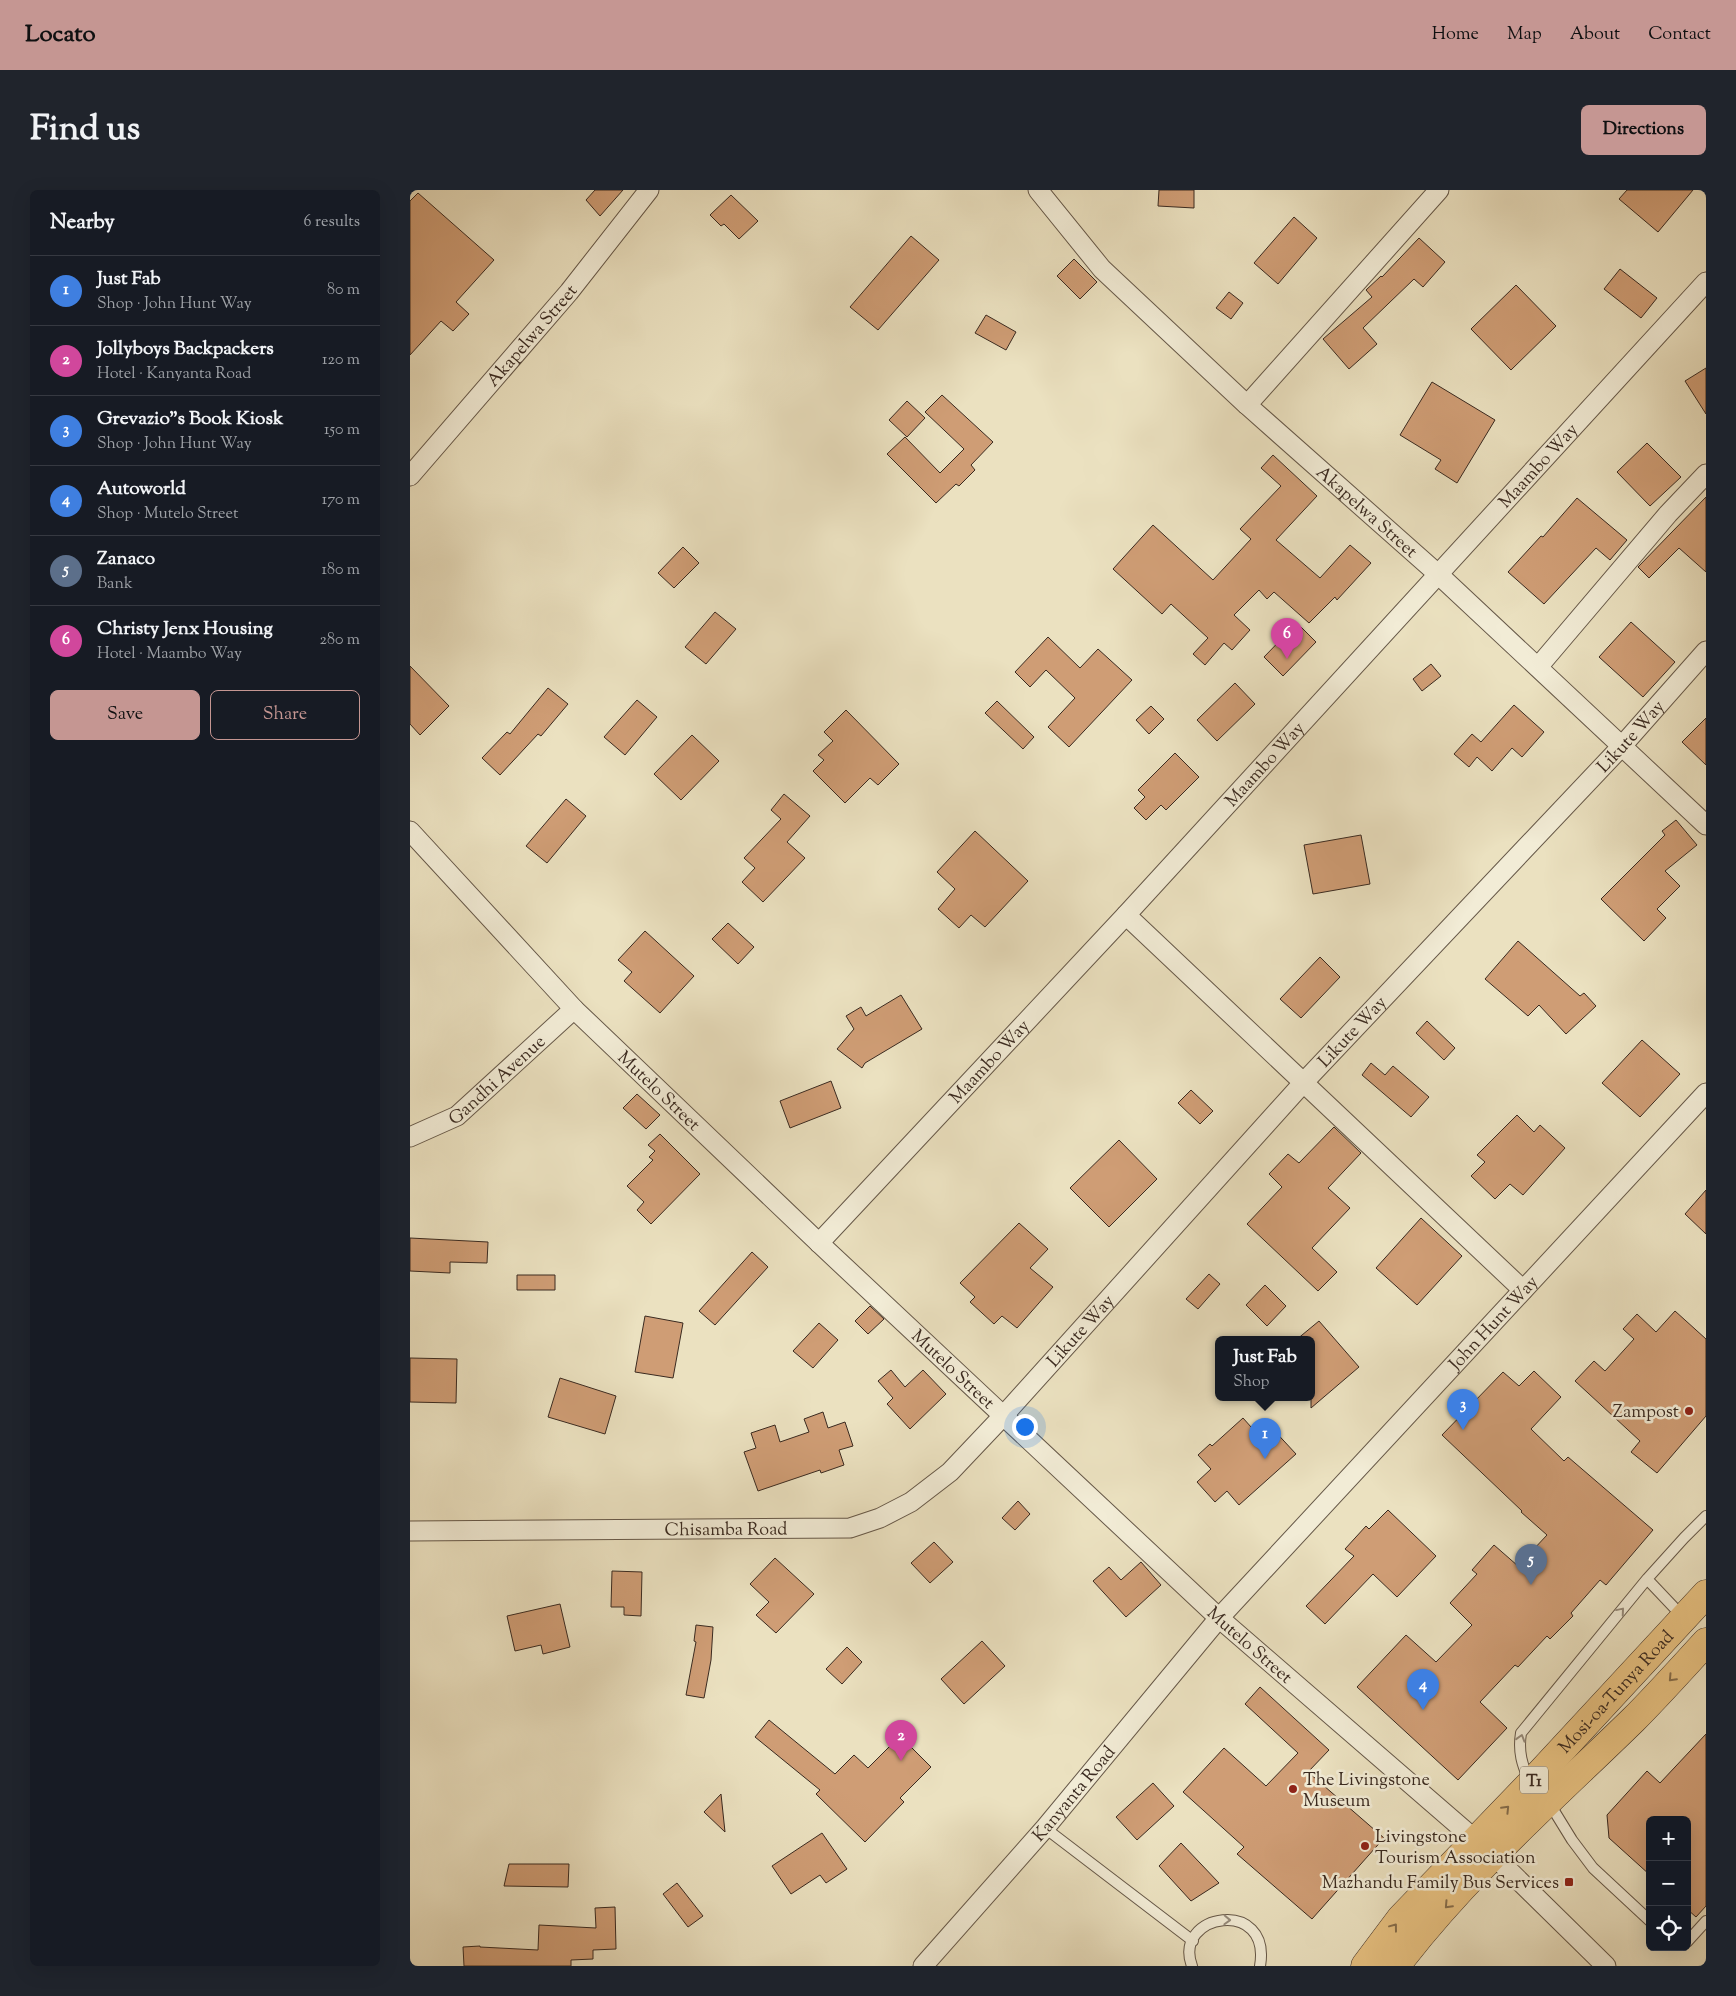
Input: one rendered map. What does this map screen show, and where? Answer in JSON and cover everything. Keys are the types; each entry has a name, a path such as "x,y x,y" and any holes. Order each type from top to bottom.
{"highway":[{"name":"Mosi-oa-Tunya Road","path":"1365,1966 1400,1918 1485,1848 1540,1792 1706,1594"},
{"name":"Mosi-oa-Tunya Road","path":"1540,1792 1634,1718 1706,1642"},
{"name":"Mosi-oa-Tunya Road","path":"1396,1966 1436,1918 1485,1848"}],"street":[{"name":"Akapelwa Street","path":"410,476 569,292 649,190"},
{"name":"Akapelwa Street","path":"1038,190 1102,269 1247,405 1538,667 1706,825"},
{"path":"1247,405 1439,190"},
{"name":"Maambo Way","path":"819,1243 1126,915 1439,576 1706,282"},
{"path":"1538,667 1668,514 1706,474"},
{"name":"Likute Way","path":"1004,1415 1304,1082 1622,747 1706,651"},
{"name":"Mutelo Street","path":"410,831 574,1009 819,1243 1220,1618 1485,1848 1606,1966"},
{"path":"1126,915 1524,1290"},
{"name":"Gandhi Avenue","path":"410,1137 457,1116 574,1009"},
{"name":"John Hunt Way","path":"1220,1618 1706,1093"},
{"name":"Chisamba Road","path":"410,1531 850,1528 880,1518 910,1502 950,1472 1004,1415"},
{"name":"Kanyanta Road","path":"923,1966 1045,1828 1220,1618"}],"lane":[{"path":"1646,1917 1593,1868 1572,1840 1522,1764 1518,1747 1521,1733 1647,1579 1706,1516"},
{"path":"1647,1579 1685,1619"},
{"path":"1045,1828 1193,1941"},
{"path":"1192,1966 1190,1951 1199,1930 1209,1923 1221,1919 1233,1920 1244,1924 1254,1932 1260,1943 1262,1955 1260,1966"},
{"path":"1691,1937 1706,1920"}],"building":[{"path":"595,190 623,190 600,216 586,200"},
{"path":"1159,190 1194,190 1194,208 1158,206"},
{"path":"1627,190 1693,190 1658,232 1619,199"},
{"path":"418,193 494,260 456,302 469,314 453,331 441,321 410,355 410,201"},
{"path":"731,195 758,221 739,239 724,224 721,226 710,215"},
{"path":"1294,217 1317,238 1278,284 1254,263"},
{"path":"911,236 939,260 878,330 850,307"},
{"path":"1419,238 1445,262 1423,287 1414,279 1363,328 1377,344 1349,369 1323,339 1372,297 1366,290 1382,277"},
{"path":"1074,259 1097,282 1080,299 1057,276"},
{"path":"1620,269 1657,298 1641,318 1604,289"},
{"path":"1516,285 1556,326 1511,370 1471,329"},
{"path":"1229,292 1243,303 1231,319 1216,308"},
{"path":"986,315 1016,332 1006,350 975,333"},
{"path":"1706,368 1706,414 1685,381"},
{"path":"1432,382 1495,420 1457,483 1435,469 1441,460 1400,435"},
{"path":"942,395 993,442 971,465 975,470 959,486 956,484 936,503 887,454 905,437 940,473 964,449 925,412"},
{"path":"907,401 925,418 907,437 889,420"},
{"path":"1647,443 1681,477 1650,506 1617,472"},
{"path":"1273,455 1317,496 1276,540 1320,578 1350,545 1371,563 1337,600 1335,597 1309,623 1274,592 1267,599 1259,590 1234,615 1250,630 1232,650 1224,643 1205,665 1193,654 1208,638 1171,604 1162,614 1113,569 1153,525 1213,580 1251,539 1240,529 1281,486 1261,468"},
{"path":"1706,497 1706,572 1679,548 1649,578 1638,567"},
{"path":"1577,498 1627,540 1610,560 1596,548 1544,604 1508,572 1541,536 1543,537"},
{"path":"683,547 699,563 674,588 658,573"},
{"path":"715,612 736,629 706,664 685,647"},
{"path":"1631,622 1675,662 1643,697 1599,657"},
{"path":"1297,623 1316,642 1283,676 1264,657"},
{"path":"1048,637 1080,668 1098,649 1132,680 1069,747 1048,727 1075,698 1046,670 1030,687 1015,672"},
{"path":"1431,664 1441,676 1422,691 1413,679"},
{"path":"410,666 449,706 420,735 410,724"},
{"path":"1235,683 1255,704 1217,741 1197,720"},
{"path":"548,688 568,704 541,736 538,734 500,775 482,758 507,732 510,734"},
{"path":"637,700 657,717 625,755 604,737"},
{"path":"997,701 1034,737 1023,749 985,713"},
{"path":"1514,705 1544,732 1522,757 1512,748 1492,771 1477,757 1469,767 1454,754 1472,734 1481,742"},
{"path":"1151,706 1164,719 1149,734 1136,720"},
{"path":"846,710 899,764 878,785 870,778 845,803 813,771 824,760 818,755 833,741 824,732"},
{"path":"1706,718 1706,765 1682,742"},
{"path":"692,735 719,761 681,800 654,774"},
{"path":"1175,753 1199,777 1166,810 1161,805 1146,820 1134,808 1145,797 1138,790"},
{"path":"784,794 810,816 787,842 805,858 763,902 742,882 755,868 744,858 781,819 771,810"},
{"path":"566,799 586,816 547,863 526,846"},
{"path":"1676,820 1697,845 1665,871 1680,886 1657,909 1666,918 1644,941 1601,899 1665,835 1662,831"},
{"path":"975,831 1028,881 985,927 971,915 959,928 938,909 955,889 937,872"},
{"path":"1361,835 1370,884 1313,894 1304,845"},
{"path":"728,923 754,947 738,964 712,939"},
{"path":"645,931 694,976 660,1013 624,981 632,972 618,960"},
{"path":"1518,941 1580,996 1584,993 1596,1006 1566,1034 1539,1005 1528,1016 1485,979"},
{"path":"1320,957 1340,977 1301,1018 1280,999"},
{"path":"901,995 922,1029 865,1063 862,1068 837,1049 854,1029 846,1016 861,1007 866,1016"},
{"path":"1427,1021 1455,1048 1444,1060 1416,1033"},
{"path":"1642,1040 1680,1074 1640,1117 1602,1083"},
{"path":"1371,1063 1385,1075 1393,1066 1429,1097 1411,1117 1362,1075"},
{"path":"831,1081 841,1108 790,1128 780,1101"},
{"path":"1191,1090 1213,1111 1200,1124 1178,1103"},
{"path":"637,1094 660,1115 646,1129 623,1108"},
{"path":"1517,1115 1534,1132 1540,1125 1565,1148 1523,1195 1510,1184 1495,1199 1471,1176 1485,1162 1477,1155"},
{"path":"1334,1127 1361,1153 1328,1188 1350,1208 1312,1248 1337,1272 1318,1291 1247,1224 1282,1187 1269,1174 1288,1154 1299,1163"},
{"path":"660,1134 700,1174 651,1224 637,1210 644,1202 627,1186 653,1160 649,1157 655,1151 648,1145"},
{"path":"1119,1140 1157,1179 1109,1227 1070,1188"},
{"path":"1706,1190 1706,1234 1685,1214"},
{"path":"1421,1218 1462,1256 1417,1305 1376,1268"},
{"path":"1019,1223 1048,1249 1030,1268 1053,1287 1017,1328 1002,1316 994,1324 970,1302 975,1297 960,1283"},
{"path":"410,1238 488,1242 487,1263 450,1262 450,1273 410,1271"},
{"path":"752,1252 768,1267 715,1325 699,1311"},
{"path":"1209,1274 1220,1284 1198,1309 1186,1299"},
{"path":"517,1275 555,1275 555,1290 517,1290"},
{"path":"1265,1285 1286,1306 1267,1326 1246,1305"},
{"path":"870,1306 884,1319 868,1334 855,1321"},
{"path":"1675,1311 1706,1339 1706,1416 1657,1473 1631,1452 1640,1441 1575,1381 1594,1361 1605,1371 1634,1339 1623,1329 1637,1314 1656,1332"},
{"path":"645,1316 683,1323 673,1378 635,1372"},
{"path":"1319,1321 1359,1367 1311,1408 1311,1401 1315,1401 1315,1336 1301,1336"},
{"path":"819,1323 838,1340 813,1368 793,1351"},
{"path":"410,1358 457,1359 456,1403 410,1402"},
{"path":"891,1370 905,1387 923,1370 946,1394 910,1429 887,1404 893,1398 878,1381"},
{"path":"1534,1371 1561,1397 1531,1429 1564,1461 1568,1457 1653,1530 1606,1585 1600,1580 1571,1613 1573,1616 1550,1639 1547,1636 1518,1667 1515,1665 1480,1702 1507,1728 1458,1780 1357,1687 1406,1635 1436,1662 1472,1625 1450,1603 1477,1574 1472,1570 1494,1545 1518,1566 1547,1535 1442,1435 1503,1372 1519,1386"},
{"path":"560,1378 616,1396 605,1434 548,1417"},
{"path":"823,1412 828,1428 845,1422 853,1446 839,1450 844,1465 821,1473 820,1470 758,1491 744,1452 756,1448 751,1433 775,1425 780,1442 809,1432 804,1419"},
{"path":"1243,1418 1260,1437 1271,1427 1296,1454 1239,1505 1227,1491 1215,1502 1197,1482 1211,1469 1198,1455 1210,1444 1212,1446"},
{"path":"1018,1501 1030,1514 1015,1530 1002,1518"},
{"path":"1388,1510 1436,1556 1397,1597 1373,1574 1325,1624 1306,1606 1354,1556 1345,1549 1366,1526 1369,1529"},
{"path":"934,1542 953,1562 930,1583 911,1563"},
{"path":"775,1558 814,1594 776,1633 756,1615 769,1602 750,1584"},
{"path":"1141,1562 1161,1585 1126,1617 1093,1581 1109,1567 1121,1580"},
{"path":"612,1571 642,1572 641,1616 624,1615 624,1607 611,1607"},
{"path":"560,1604 570,1647 543,1654 541,1645 515,1651 507,1616"},
{"path":"696,1625 713,1627 711,1660 704,1698 686,1695 696,1642 694,1641"},
{"path":"982,1641 1005,1666 964,1704 941,1679"},
{"path":"847,1647 862,1662 842,1684 826,1669"},
{"path":"1260,1687 1329,1750 1308,1772 1384,1838 1312,1919 1237,1854 1244,1847 1183,1792 1224,1748 1266,1786 1298,1753 1245,1704"},
{"path":"769,1720 835,1774 854,1755 868,1768 900,1736 931,1767 900,1798 904,1802 865,1842 816,1794 820,1790 755,1737"},
{"path":"1706,1734 1706,1906 1696,1917 1691,1913 1691,1816 1646,1816 1646,1871 1609,1838 1607,1815 1647,1771 1660,1783"},
{"path":"1153,1783 1174,1806 1137,1840 1116,1817"},
{"path":"721,1794 725,1832 704,1812"},
{"path":"822,1833 847,1869 826,1883 820,1875 791,1894 772,1866"},
{"path":"1181,1843 1219,1883 1191,1901 1159,1866"},
{"path":"509,1864 569,1864 568,1887 504,1886"},
{"path":"677,1883 703,1916 688,1927 663,1894"},
{"path":"615,1907 616,1949 593,1950 593,1959 571,1960 571,1966 464,1966 463,1947 480,1946 538,1950 539,1925 596,1928 595,1908"}],"place":[{"name":"Christy Jenx Housing","path":"1287,659"},
{"name":"Zampost","path":"1689,1411"},
{"name":"Grevazio\"s Book Kiosk","path":"1463,1430"},
{"name":"Just Fab","path":"1265,1459"},
{"name":"Zanaco","path":"1531,1585"},
{"name":"Autoworld","path":"1423,1710"},
{"name":"Jollyboys Backpackers","path":"901,1761"},
{"name":"The Livingstone Museum","path":"1293,1789"},
{"name":"Livingstone Tourism Association","path":"1365,1846"},
{"name":"Mazhandu Family Bus Services","path":"1569,1882"}]}
